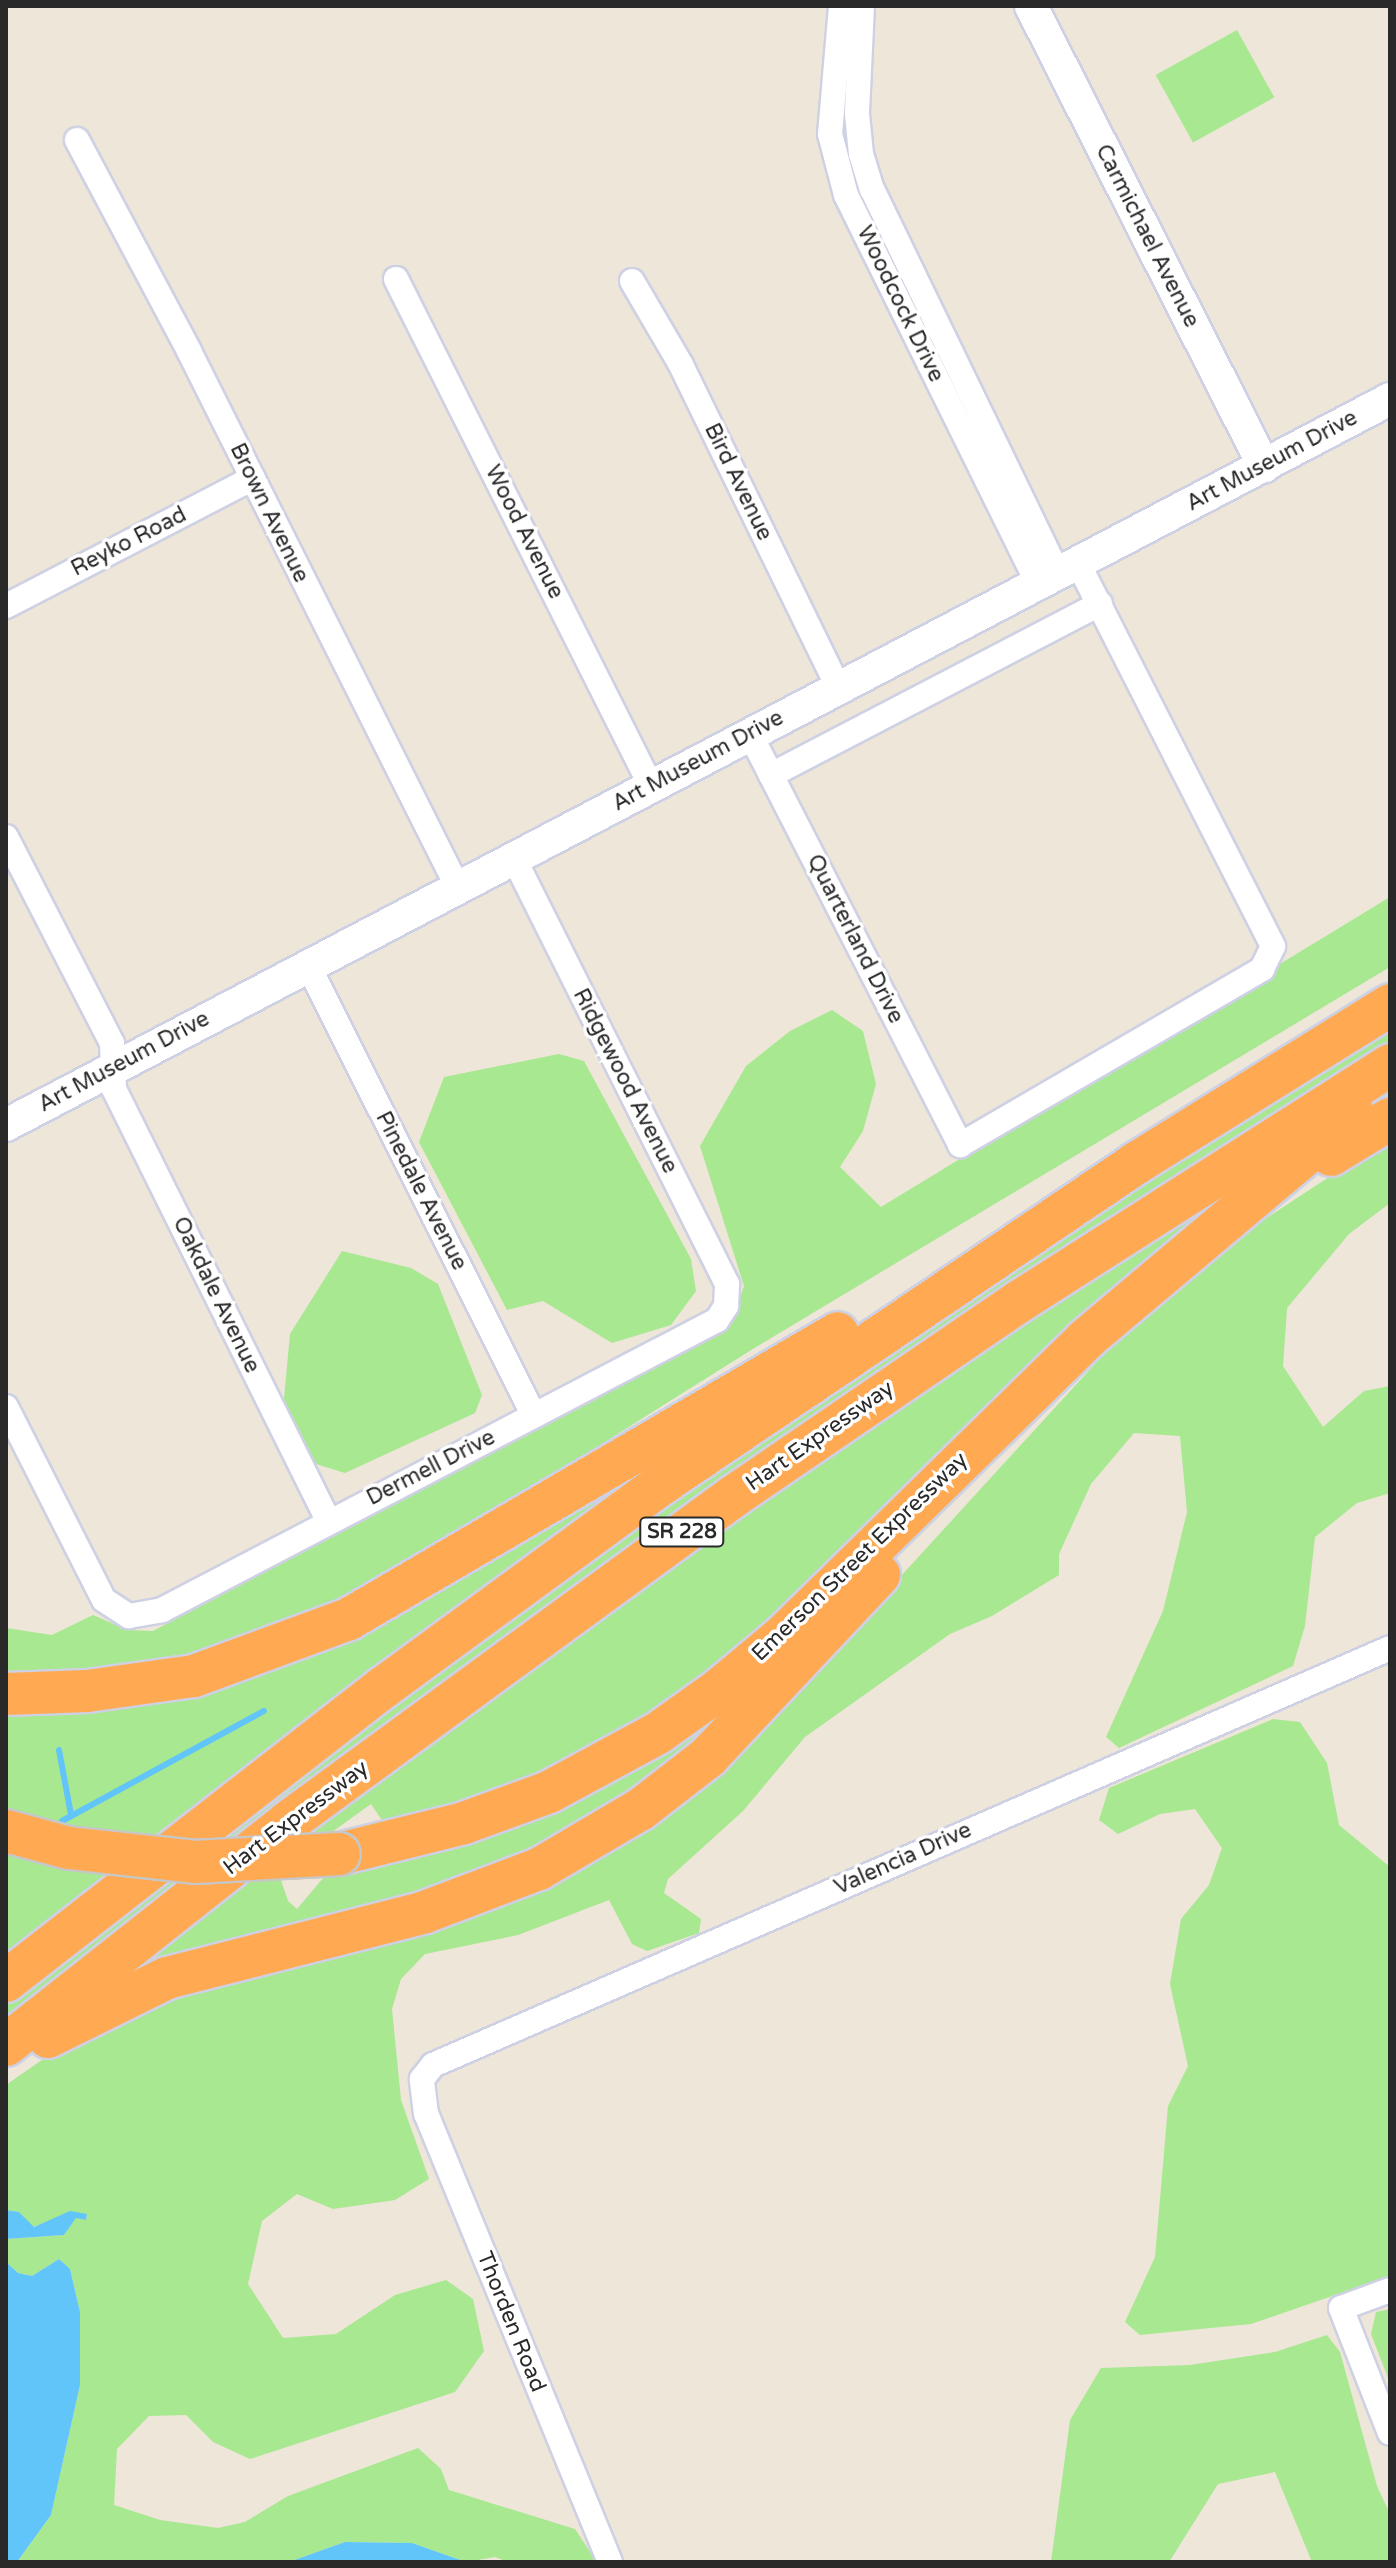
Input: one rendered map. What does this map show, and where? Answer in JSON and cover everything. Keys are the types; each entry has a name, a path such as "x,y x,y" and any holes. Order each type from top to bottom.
{"highway":[{"path":"6,1694 87,1691 194,1676 349,1619 657,1436 1138,1162 1390,1005"},
{"name":"Hart Expressway","path":"6,2045 288,1822 721,1504 1020,1301 1390,1065"},
{"name":"Emerson Street Expressway","path":"6,1831 69,1848 195,1862 339,1854 507,1809 549,1792 658,1733 782,1637 1047,1376 1311,1147 1390,1088"},
{"path":"1173,1266 1390,1119"},
{"name":"SR 228","path":"6,1981 384,1687 663,1483 1138,1162"},
{"path":"6,2062 92,2012 167,1978 480,1894 539,1869 641,1809 708,1757 796,1670 1047,1376"}],"street":[{"name":"Woodcock Drive","path":"841,6 830,134 846,195 1058,573"},
{"name":"Woodcock Drive","path":"862,6 857,114 872,189 1058,573"},
{"name":"Carmichael Avenue","path":"1031,6 1264,466"},
{"name":"Brown Avenue","path":"77,140 253,478 458,888"},
{"name":"Wood Avenue","path":"396,279 651,786"},
{"name":"Bird Avenue","path":"632,281 681,365 838,687"},
{"name":"Art Museum Drive","path":"6,1125 1390,399"},
{"name":"Reyko Road","path":"6,606 253,478"},
{"path":"771,775 1100,604 1058,573"},
{"name":"Quarterland Drive","path":"750,734 960,1145 1262,969 1273,946 1100,604"},
{"name":"Oakdale Avenue","path":"6,837 112,1043 114,1089 328,1520"},
{"name":"Ridgewood Avenue","path":"514,858 727,1284 726,1306"},
{"name":"Pinedale Avenue","path":"308,965 534,1416"},
{"name":"Dermell Drive","path":"6,1407 104,1600 129,1616 162,1610 328,1520 717,1320 726,1306"},
{"name":"Valencia Drive","path":"422,2079 433,2065 1390,1648"},
{"name":"Thorden Road","path":"422,2079 426,2114 610,2562"},
{"path":"1390,2290 1341,2308 1390,2433"}],"green space":[{"path":"1237,30 1274,97 1193,142 1156,75"},
{"path":"1390,897 1390,967 756,1347 372,1588 311,1617 196,1654 135,1668 6,1677 6,1628 52,1635 93,1615 128,1630 153,1631 731,1322 744,1286 700,1146 746,1066 790,1031 832,1010 863,1031 876,1084 863,1131 840,1167 881,1207"},
{"path":"1390,1024 1390,1048 6,2025 6,2002 93,1930 556,1579 934,1316"},
{"path":"559,1054 584,1061 691,1259 696,1291 671,1325 612,1343 543,1301 507,1310 419,1142 444,1077"},
{"path":"1390,1137 1390,1203 1349,1234 1287,1308 1283,1366 1323,1427 1364,1391 1390,1386 1390,1493 1357,1503 1315,1537 1305,1626 1293,1666 1119,1748 1106,1737 1163,1611 1187,1512 1180,1436 1134,1433 1091,1484 1059,1554 1059,1575 992,1616 950,1634 805,1737 743,1811 668,1879 664,1893 701,1919 699,1933 647,1951 632,1944 609,1900 518,1935 425,1954 401,1979 392,2009 401,2100 429,2179 395,2200 333,2209 297,2194 262,2221 248,2284 283,2338 336,2334 395,2295 446,2280 473,2299 484,2351 455,2392 250,2459 213,2442 186,2415 149,2416 117,2449 114,2505 160,2520 218,2528 245,2522 288,2496 418,2448 441,2469 449,2490 575,2529 597,2562 508,2562 495,2557 466,2562 412,2543 345,2542 289,2562 17,2562 51,2515 80,2385 80,2312 70,2269 59,2259 32,2276 18,2273 6,2262 6,2239 64,2235 76,2217 86,2220 87,2214 66,2215 33,2227 19,2212 6,2210 6,2085 69,2041 139,2005 487,1905 804,1682 1105,1353 1268,1217"},
{"path":"1206,1200 1210,1205 1085,1310 778,1614 682,1695 575,1760 388,1829 371,1804 300,1855 281,1880 288,1901 297,1909 329,1871 476,1843 568,1806 660,1755 726,1707 732,1713 552,1854 146,1970 139,1964 595,1619 869,1426"},
{"path":"342,1251 411,1268 438,1284 482,1395 475,1413 345,1473 316,1464 283,1409 290,1334"},
{"path":"665,1457 165,1827 6,1954 6,1708 231,1684 290,1665 352,1637"},
{"path":"1273,1719 1300,1722 1327,1763 1339,1825 1390,1867 1390,2276 1251,2324 1140,2335 1125,2322 1155,2257 1168,2106 1188,2066 1170,1984 1181,1919 1209,1885 1222,1848 1195,1809 1160,1814 1118,1834 1099,1820 1109,1788"},
{"path":"1390,2309 1390,2383 1371,2334 1376,2312"},
{"path":"1327,2335 1340,2352 1377,2486 1390,2514 1390,2562 1312,2562 1275,2472 1218,2484 1169,2562 1051,2562 1070,2420 1101,2368 1190,2365 1275,2352"}],"water":[{"path":"6,2210 19,2212 34,2227 70,2211 87,2214 86,2220 76,2218 64,2235 6,2239"},
{"path":"59,2259 70,2269 80,2312 80,2385 51,2515 17,2562 6,2562 6,2262 18,2273 32,2276"},
{"path":"345,2542 412,2543 466,2562 289,2562"}],"waterway":[{"path":"62,1821 264,1711"},
{"path":"59,1750 71,1815"}]}
